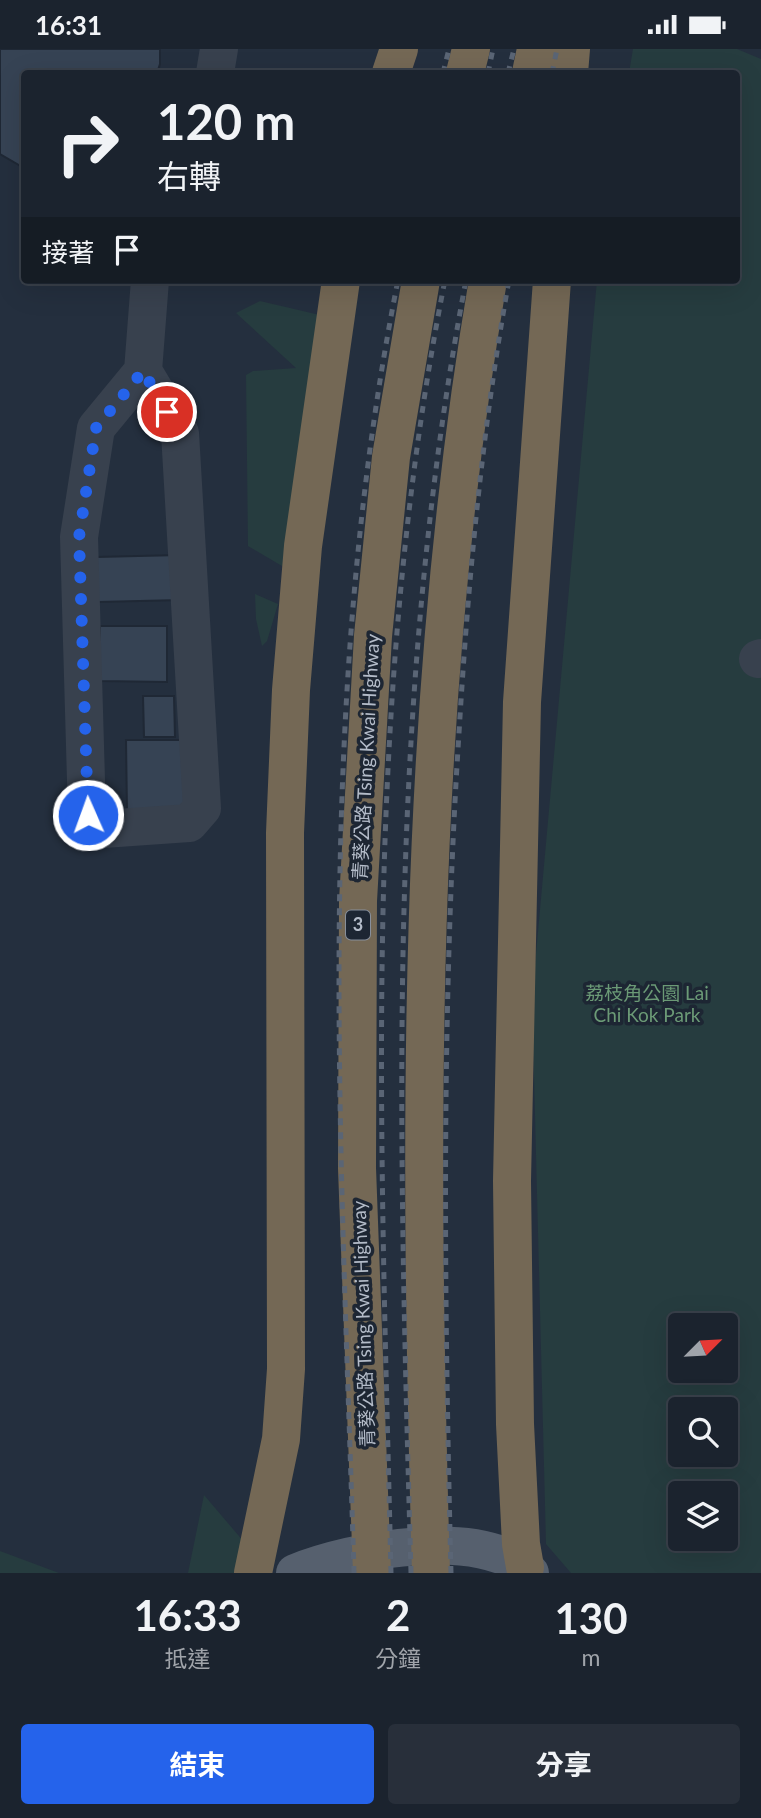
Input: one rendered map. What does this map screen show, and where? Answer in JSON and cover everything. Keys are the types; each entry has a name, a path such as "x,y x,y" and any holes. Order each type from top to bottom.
{"highway":[{"path":"392,70 399,49"},
{"path":"465,70 471,49"},
{"path":"532,70 536,49"},
{"path":"569,70 571,49"},
{"path":"253,1573 281,1439 286,1369 285,833 291,689 303,546 340,284"},
{"name":"青葵公路 Tsing Kwai Highway","path":"372,1573 357,1168 358,901 373,636 391,457 420,284"},
{"path":"431,1573 422,1170 427,901 442,643 457,483 487,284"},
{"path":"528,1570 514,1424 512,1181 522,702 552,284"}],"main road":[{"path":"310,1567 371,1551 479,1548 501,1553 528,1570"}],"street":[{"path":"216,70 219,49"},
{"path":"143,371 180,433 202,808 189,823 103,829 88,815 79,537 96,428 143,371 150,284"}],"green space":[{"name":"荔枝角公園 Lai Chi Kok Park","path":"633,49 737,49 761,59 761,1573 571,1573 546,1544 532,998 597,284 740,284 740,70 630,70"},
{"path":"260,301 324,316 299,576 248,546 246,375 253,371 296,368 236,313"},
{"path":"255,594 278,604 267,641 262,646 256,619"},
{"path":"204,1495 250,1549 239,1573 188,1573"},
{"path":"0,1551 59,1573 0,1573"}],"building":[{"path":"0,49 160,49 158,70 21,70 21,166 0,154"},
{"path":"180,555 182,600 97,602 96,557"},
{"path":"100,626 167,626 167,682 100,681"},
{"path":"143,696 174,696 175,737 144,737"},
{"path":"126,740 184,740 185,813 127,813"}],"railway":[{"path":"444,70 449,49"},
{"path":"489,70 493,49"},
{"path":"509,70 514,49"},
{"path":"553,70 557,49"},
{"path":"354,1573 340,1087 339,925 343,763 353,601 371,440 397,284"},
{"path":"391,1573 382,1087 388,762 400,601 418,440 444,284"},
{"path":"411,1573 402,1087 410,763 422,601 440,440 465,284"},
{"path":"451,1573 446,1153 453,838 477,506 508,284"}],"route":[{"path":"88,815 79,537 96,428 143,371 167,412"}]}
